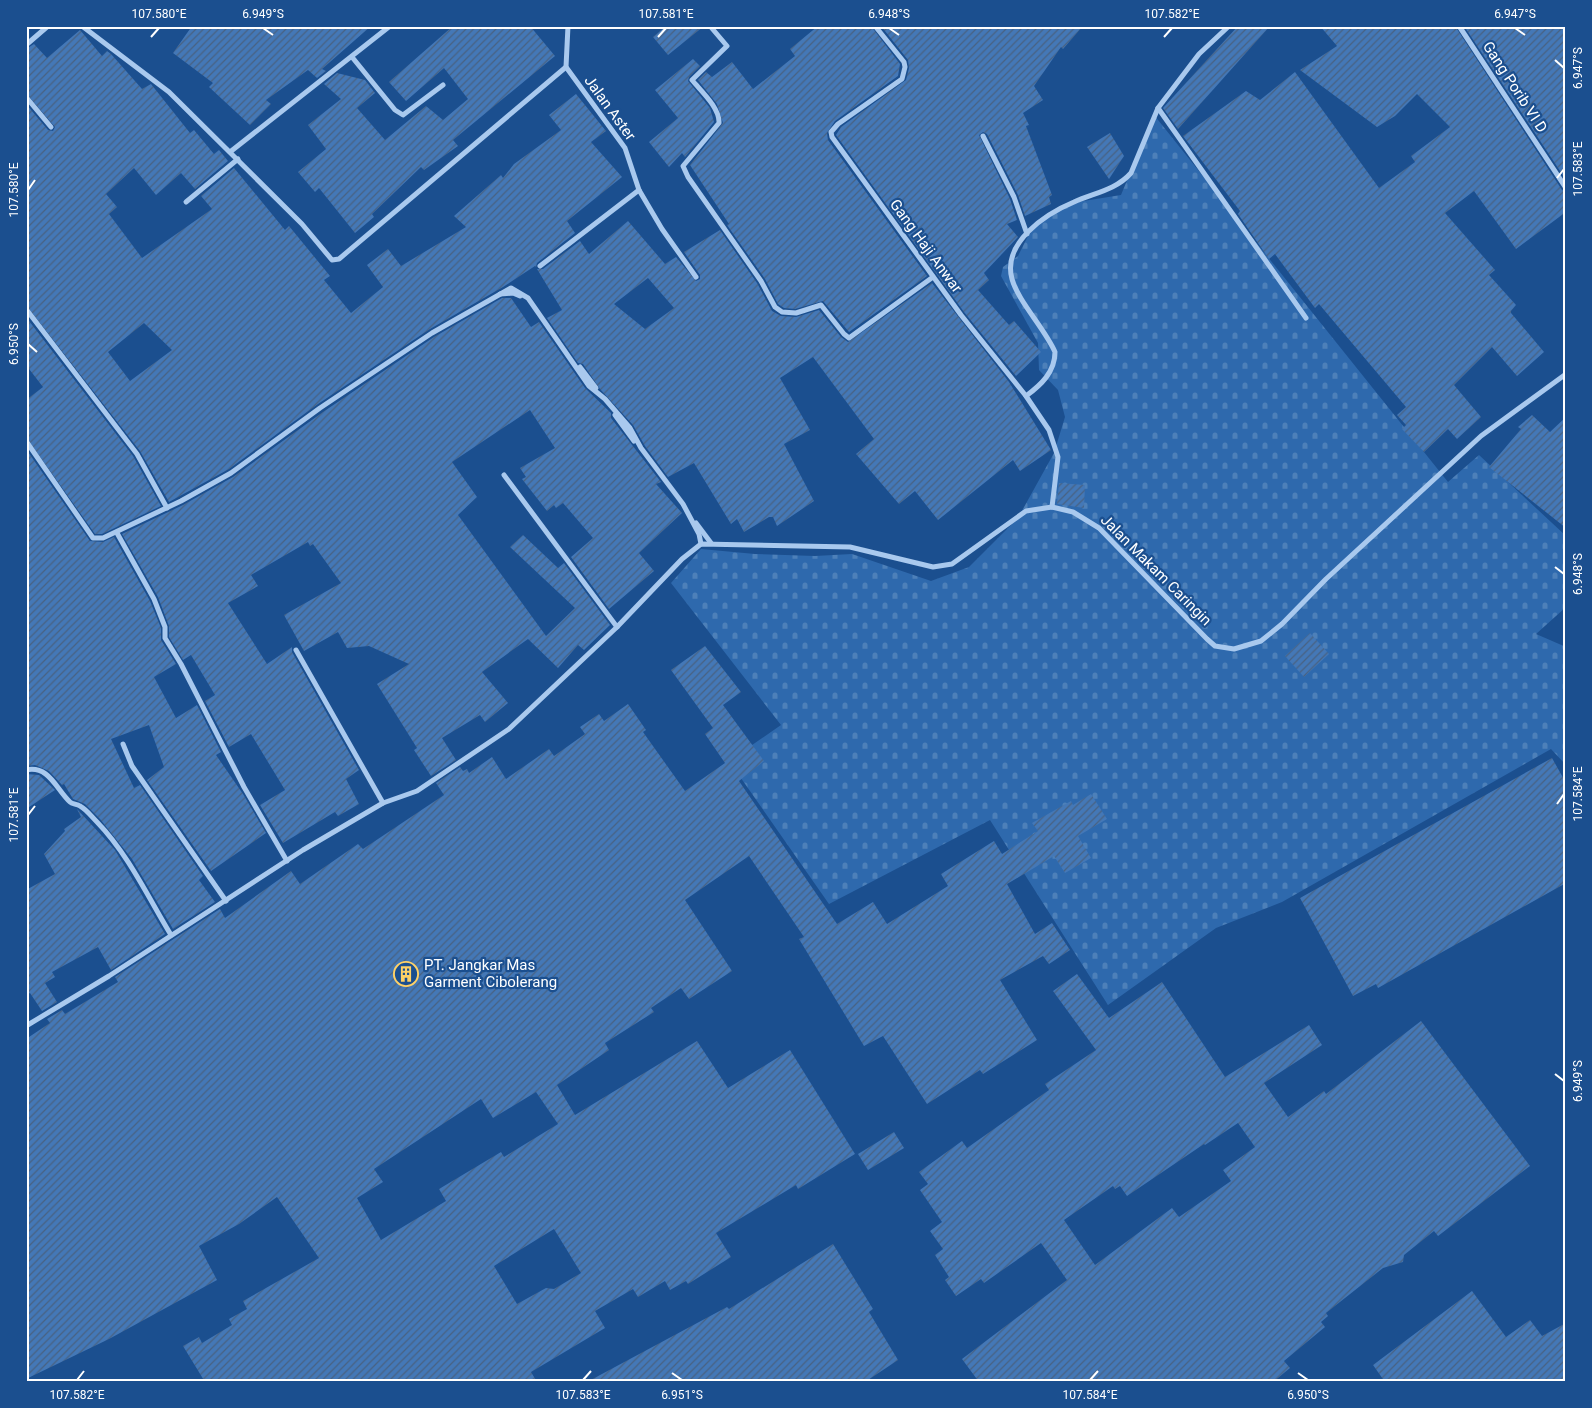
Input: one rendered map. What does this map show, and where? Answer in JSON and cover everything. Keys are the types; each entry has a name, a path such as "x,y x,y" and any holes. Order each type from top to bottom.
{"street":[{"path":"26,45 48,26"},
{"path":"82,26 169,92 302,224 332,260 339,258 566,67"},
{"path":"230,152 390,26"},
{"name":"Jalan Aster","path":"568,26 566,67 625,148 639,190 662,229 696,277"},
{"path":"710,26 727,46 692,80 715,110 719,117 719,123 683,166 688,177 761,282 775,307 782,312 796,312 821,305 849,338 933,276"},
{"name":"Gang Haji Anwar","path":"875,26 904,62 905,67 902,79 838,124 831,132 832,137 933,276 1026,396 1049,430 1058,457 1052,507"},
{"path":"1026,396 1040,386 1055,361 1051,344 1013,282 1009,266 1012,253 1027,234 1047,217 1073,202 1120,184 1131,172 1158,108 1199,54 1229,26"},
{"name":"Gang Porib VI D","path":"1459,26 1566,188"},
{"path":"352,57 395,110 403,115 443,85"},
{"path":"26,97 51,127"},
{"path":"1158,108 1306,318"},
{"path":"983,136 1014,198 1027,234"},
{"path":"186,202 238,159"},
{"path":"540,266 639,190"},
{"path":"26,1026 109,976 287,861 383,803 416,791 509,729 552,691 682,559 701,544 692,518 675,491 641,448 630,428 605,399 589,386 528,298 511,288 506,289 449,323"},
{"path":"26,442 93,538 101,539 167,508 231,473 320,408 449,323 497,294 513,293 530,302 711,543"},
{"path":"26,309 137,454 167,508"},
{"name":"Jalan Makam Caringin","path":"701,544 850,547 933,567 952,564 1026,512 1052,507 1073,512 1099,528 1207,639 1215,646 1234,649 1261,641 1282,624 1326,579 1481,436 1566,374"},
{"path":"504,475 617,626"},
{"path":"117,532 154,599 165,627 165,638 188,676 244,787 287,861"},
{"path":"296,650 383,803"},
{"path":"124,744 132,766 226,901"},
{"path":"26,770 36,768 45,773 58,786 70,803 81,807 96,821 117,845 171,935"}],"green space":[{"path":"1154,115 1448,482 1479,455 1566,536 1566,607 1536,634 1566,647 1566,765 1551,749 1282,902 1216,928 1108,1005 990,820 829,904 729,761 781,725 671,583 701,549 755,554 815,556 852,554 931,581 969,567 1018,518 1054,453 1065,417 1058,390 1039,370 1038,343 1001,276 1003,267 1018,256 1027,238 1042,217 1065,204 1121,195"}],"building":[{"path":"192,26 371,26 322,69 326,71 317,78 308,70 266,100 271,104 250,125 209,87 213,83 173,53"},
{"path":"453,26 530,26 555,56 453,140 458,146 424,170 421,167 372,214 374,217 355,233 319,188 315,192 298,172 326,149 308,125 341,99 324,84 337,73 365,80 375,93 357,108 385,140 426,106 443,120 468,99 444,68 406,101 389,82"},
{"path":"666,26 704,26 668,55 653,37"},
{"path":"818,26 871,26 900,64 898,76 835,121 827,133 828,140 927,276 849,332 823,301 795,309 784,308 778,304 765,279 727,225 729,224 690,165 723,123 717,104 698,80 706,72 712,77 732,62 753,89 795,56 790,49"},
{"path":"881,26 1083,26 1063,49 1061,47 1034,86 1043,100 1023,113 1029,125 1026,126 1052,195 1049,197 1051,204 1025,216 1018,195 987,134 983,132 979,135 1010,199 1017,220 1007,224 1018,237 984,273 989,280 978,290 1009,325 1014,321 1041,352 1016,376 964,312 836,135 841,127 906,80 909,68 908,60"},
{"path":"1238,26 1270,26 1178,129 1163,108"},
{"path":"1320,26 1455,26 1562,190 1566,192 1566,212 1516,249 1474,191 1445,213 1495,270 1489,275 1516,305 1511,313 1544,352 1517,376 1492,347 1454,385 1481,417 1457,439 1448,429 1424,452 1402,429 1406,425 1397,415 1406,407 1319,304 1315,308 1275,254 1269,259 1238,214 1240,211 1183,136 1246,91 1260,100 1295,72 1379,188 1415,162 1411,156 1450,127 1417,94 1395,116 1377,127 1300,70 1337,46"},
{"path":"1464,26 1566,26 1566,180"},
{"path":"80,30 102,56 107,51 111,54 142,89 151,84 190,133 194,130 214,154 219,150 228,161 195,189 181,173 156,195 134,168 106,194 117,207 109,214 142,258 212,209 201,196 234,168 285,230 289,226 330,276 324,280 351,313 383,287 367,265 388,249 401,266 466,227 454,216 501,175 503,178 514,164 561,130 549,115 576,94 606,131 591,142 622,177 567,221 575,233 537,263 536,267 430,329 318,404 229,469 169,502 140,451 26,305 26,104 48,130 53,131 55,127 26,93 26,49 34,44 47,58","holes":["144,323 172,350 130,381 108,352"]},
{"path":"693,59 700,66 689,77 688,81 710,108 714,122 685,157 682,153 669,167 649,142 678,118 655,90"},
{"path":"1110,133 1124,156 1109,179 1087,147"},
{"path":"628,221 665,264 676,257 696,281 700,279 700,275 684,252 720,230 757,283 772,311 781,316 796,317 819,310 841,337 848,342 932,283 1009,382 1051,450 1020,471 1013,460 938,520 915,491 899,504 856,454 874,439 813,357 780,378 810,430 784,444 814,501 777,526 773,517 769,517 744,532 737,519 731,524 694,463 668,477 645,446 633,425 600,389 583,364 578,363 547,318 562,310 537,269 543,269 580,241 589,254","holes":["648,278 674,308 645,329 614,304"]},
{"path":"502,298 511,298 531,327 539,322 585,388 611,413 611,418 661,482 656,484 682,513 639,553 654,571 609,609 571,557 593,538 563,503 556,508 554,505 547,511 522,479 526,477 520,468 555,448 530,410 452,462 477,497 458,515 546,636 575,608 510,547 523,535 558,568 564,563 610,625 584,650 578,645 558,668 528,639 482,672 508,703 485,722 480,715 442,738 456,760 431,776 414,750 417,748 377,684 409,664 369,646 347,648 338,632 304,651 284,615 341,583 313,544 310,546 308,542 251,575 258,586 228,603 267,664 292,647 292,652 359,770 346,779 359,804 338,816 335,812 283,843 260,805 285,790 251,734 229,747 205,701 215,695 191,655 183,660 169,637 169,626 158,597 122,534 183,505 233,477 323,412 434,337"},
{"path":"26,317 133,456 161,506 102,534 95,534 26,437 26,400 43,387 26,365"},
{"path":"1532,415 1550,432 1566,417 1566,528 1489,467 1521,429 1518,427"},
{"path":"26,449 90,541 103,542 114,537 150,601 161,628 161,640 176,664 154,677 176,718 197,705 221,752 216,755 243,794 266,833 211,871 147,780 164,767 149,725 111,739 134,788 140,785 203,876 199,880 215,902 173,929 132,859 100,819 85,804 73,799 64,784 62,785 49,771 35,765 26,766"},
{"path":"1059,483 1085,485 1084,508 1057,504"},
{"path":"1310,633 1329,654 1304,677 1285,656"},
{"path":"705,646 741,692 723,705 764,761 739,781 837,924 873,902 887,924 948,886 941,874 994,841 1002,854 1038,831 1032,823 1071,801 1073,805 1091,794 1107,819 1078,836 1091,858 1065,873 1054,856 1007,884 1035,934 1052,923 1070,950 1049,964 1043,956 1000,980 1037,1040 983,1074 980,1070 927,1104 883,1036 864,1046 799,939 804,937 749,856 685,900 732,971 689,999 681,988 651,1008 654,1012 605,1043 609,1050 557,1085 575,1115 697,1041 728,1088 790,1050 855,1154 798,1189 796,1185 716,1233 731,1257 688,1284 686,1281 670,1290 665,1281 638,1297 633,1289 595,1311 605,1328 531,1372 537,1382 205,1382 183,1346 199,1337 202,1343 232,1325 229,1319 247,1309 243,1301 319,1258 277,1197 239,1224 199,1246 217,1280 109,1339 26,1379 26,1039 50,1023 47,1019 62,1010 65,1014 118,982 115,977 220,909 225,918 291,871 300,884 358,844 363,849 444,795 436,783 460,767 463,771 467,769 469,773 492,757 506,779 549,749 554,756 585,734 580,727 599,714 604,721 628,704 646,730 643,732 685,791 725,763 705,734 713,728 671,670","holes":["536,1092 558,1124 504,1157 501,1152 439,1189 446,1201 381,1240 357,1198 383,1182 374,1169 481,1099 493,1118","554,1229 581,1273 554,1289 546,1288 517,1304 494,1266"]},
{"path":"1552,758 1566,783 1566,883 1378,988 1376,984 1353,996 1300,898"},
{"path":"26,774 39,775 55,790 26,809"},
{"path":"77,809 115,850 165,934 111,970 98,947 52,972 55,977 45,983 57,1002 42,1011 30,993 26,995 26,890 55,874 44,854 65,831 64,829 81,817"},
{"path":"1077,974 1109,1018 1162,982 1225,1077 1309,1025 1322,1045 1264,1083 1288,1117 1324,1091 1326,1094 1421,1021 1530,1166 1438,1236 1434,1231 1404,1255 1403,1262 1383,1268 1326,1313 1328,1316 1321,1322 1325,1327 1284,1361 1290,1368 1273,1382 979,1382 962,1359 1067,1280 1041,1243 984,1283 981,1279 956,1296 945,1280 949,1277 935,1255 943,1249 930,1231 942,1222 920,1190 928,1184 919,1172 962,1141 967,1148 1049,1090 1045,1084 1096,1050 1053,991","holes":["1238,1123 1255,1147 1223,1170 1231,1181 1179,1217 1172,1208 1095,1265 1064,1220 1113,1186 1115,1189 1120,1186 1127,1196"]},
{"path":"894,1132 904,1148 868,1170 858,1154"},
{"path":"833,1244 873,1309 869,1312 898,1360 865,1382 587,1382 727,1307 729,1309"},
{"path":"1472,1291 1506,1337 1530,1320 1542,1336 1566,1323 1566,1382 1385,1382 1373,1365"}],"place":[{"name":"PT. Jangkar Mas Garment Cibolerang","path":"406,974"}]}
